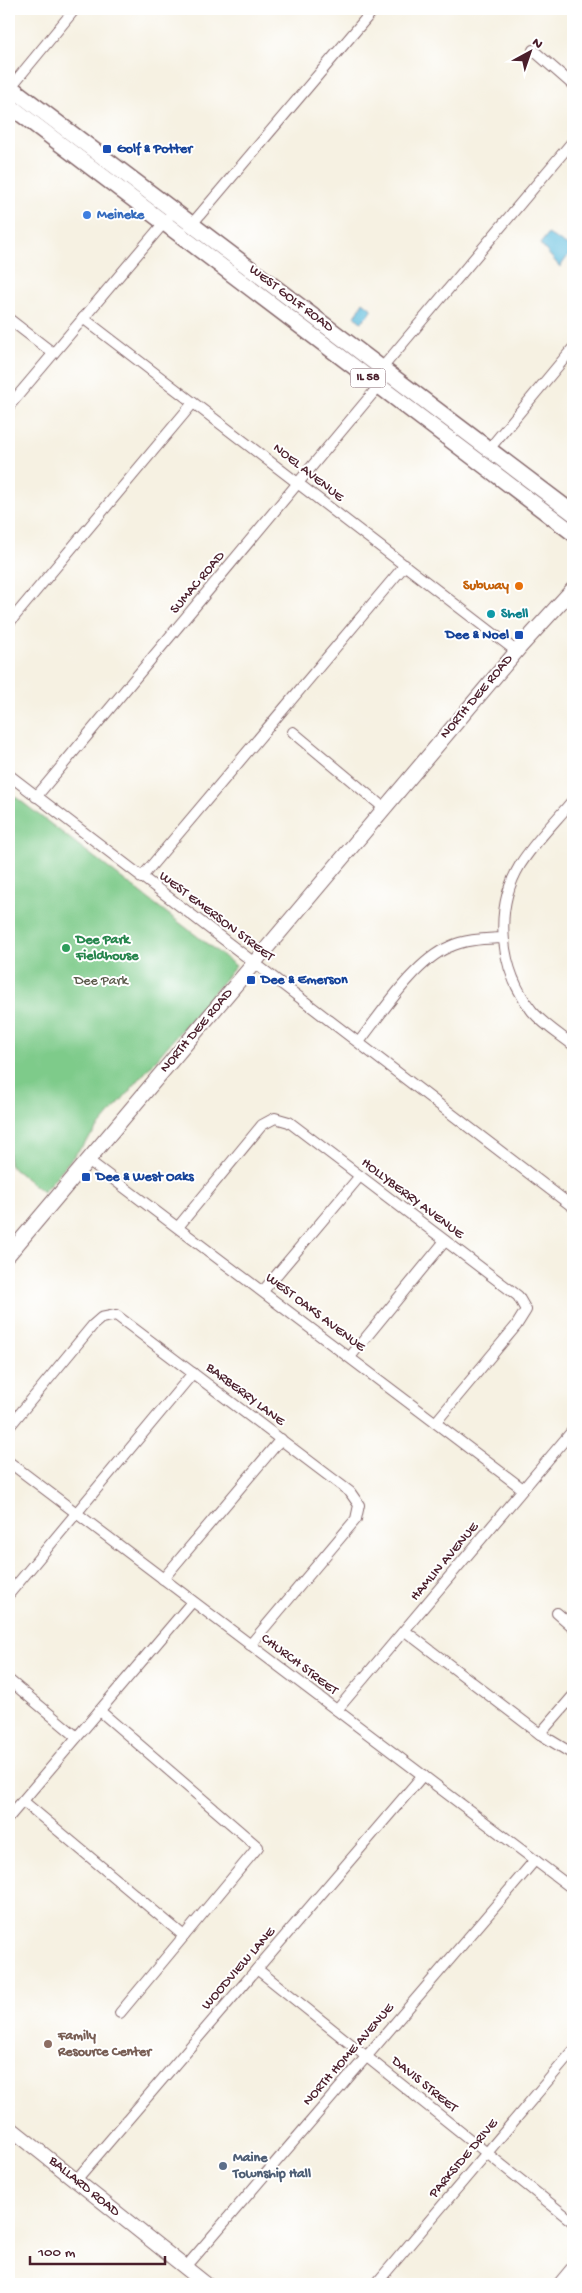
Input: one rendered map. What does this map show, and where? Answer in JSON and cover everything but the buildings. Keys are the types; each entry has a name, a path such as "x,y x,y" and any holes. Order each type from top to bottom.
{"main road":[{"name":"WEST GOLF ROAD","path":"9,87 573,513"},
{"name":"WEST GOLF ROAD","path":"9,105 573,533"}],"street":[{"path":"9,87 76,9"},
{"path":"192,224 374,9"},
{"path":"533,50 573,85"},
{"name":"SUMAC ROAD","path":"36,797 299,484 379,386 386,371 573,141"},
{"path":"9,406 174,210"},
{"path":"9,318 53,353"},
{"name":"NOEL AVENUE","path":"83,318 516,651"},
{"path":"489,449 573,348"},
{"path":"9,623 193,402"},
{"path":"141,878 405,565"},
{"name":"NORTH DEE ROAD","path":"9,1254 516,651 573,589"},
{"path":"292,732 384,808"},
{"name":"WEST EMERSON STREET","path":"9,776 573,1207"},
{"path":"573,800 529,853 517,871 504,906 503,938 508,964 523,997 533,1012 573,1045"},
{"path":"359,1042 413,975 438,953 465,942 503,938"},
{"name":"HOLLYBERRY AVENUE","path":"178,1227 262,1125 275,1118 289,1122 518,1296 526,1310 516,1326 436,1422"},
{"name":"WEST OAKS AVENUE","path":"88,1160 523,1489"},
{"path":"263,1291 360,1176"},
{"path":"350,1357 445,1241"},
{"name":"BARBERRY LANE","path":"9,1427 93,1325 108,1315 116,1316 125,1320 350,1492 359,1505 356,1519 250,1645"},
{"path":"9,1594 194,1373"},
{"name":"HAMLIN AVENUE","path":"337,1710 573,1430"},
{"path":"163,1579 281,1439"},
{"name":"CHURCH STREET","path":"9,1462 573,1889"},
{"path":"9,1817 192,1602"},
{"path":"557,1613 573,1627"},
{"path":"405,1631 540,1734 573,1754"},
{"path":"9,1680 77,1737"},
{"path":"540,1734 573,1696"},
{"path":"100,1710 258,1848 120,2013"},
{"name":"WOODVIEW LANE","path":"76,2180 423,1775"},
{"path":"23,1801 184,1936"},
{"name":"NORTH HOME AVENUE","path":"185,2268 534,1860"},
{"name":"DAVIS STREET","path":"257,1969 573,2222"},
{"name":"PARKSIDE DRIVE","path":"376,2284 573,2051"},
{"name":"BALLARD ROAD","path":"9,2127 206,2284"},
{"path":"558,2284 573,2266"}],"green space":[{"name":"Dee Park","path":"9,792 236,966 43,1192 9,1165"}],"water":[{"path":"548,234 573,249 560,267 540,244"},
{"path":"363,302 373,310 361,322 355,317"}],"place":[{"name":"Golf & Potter","path":"107,149"},
{"name":"Meineke","path":"87,215"},
{"name":"Subway","path":"519,586"},
{"name":"Shell","path":"491,614"},
{"name":"Dee & Noel","path":"519,635"},
{"name":"Dee Park Fieldhouse","path":"66,948"},
{"name":"Dee & Emerson","path":"251,980"},
{"name":"Dee & West Oaks","path":"86,1177"},
{"name":"Family Resource Center","path":"48,2044"},
{"name":"Maine Township Hall","path":"223,2166"}]}
